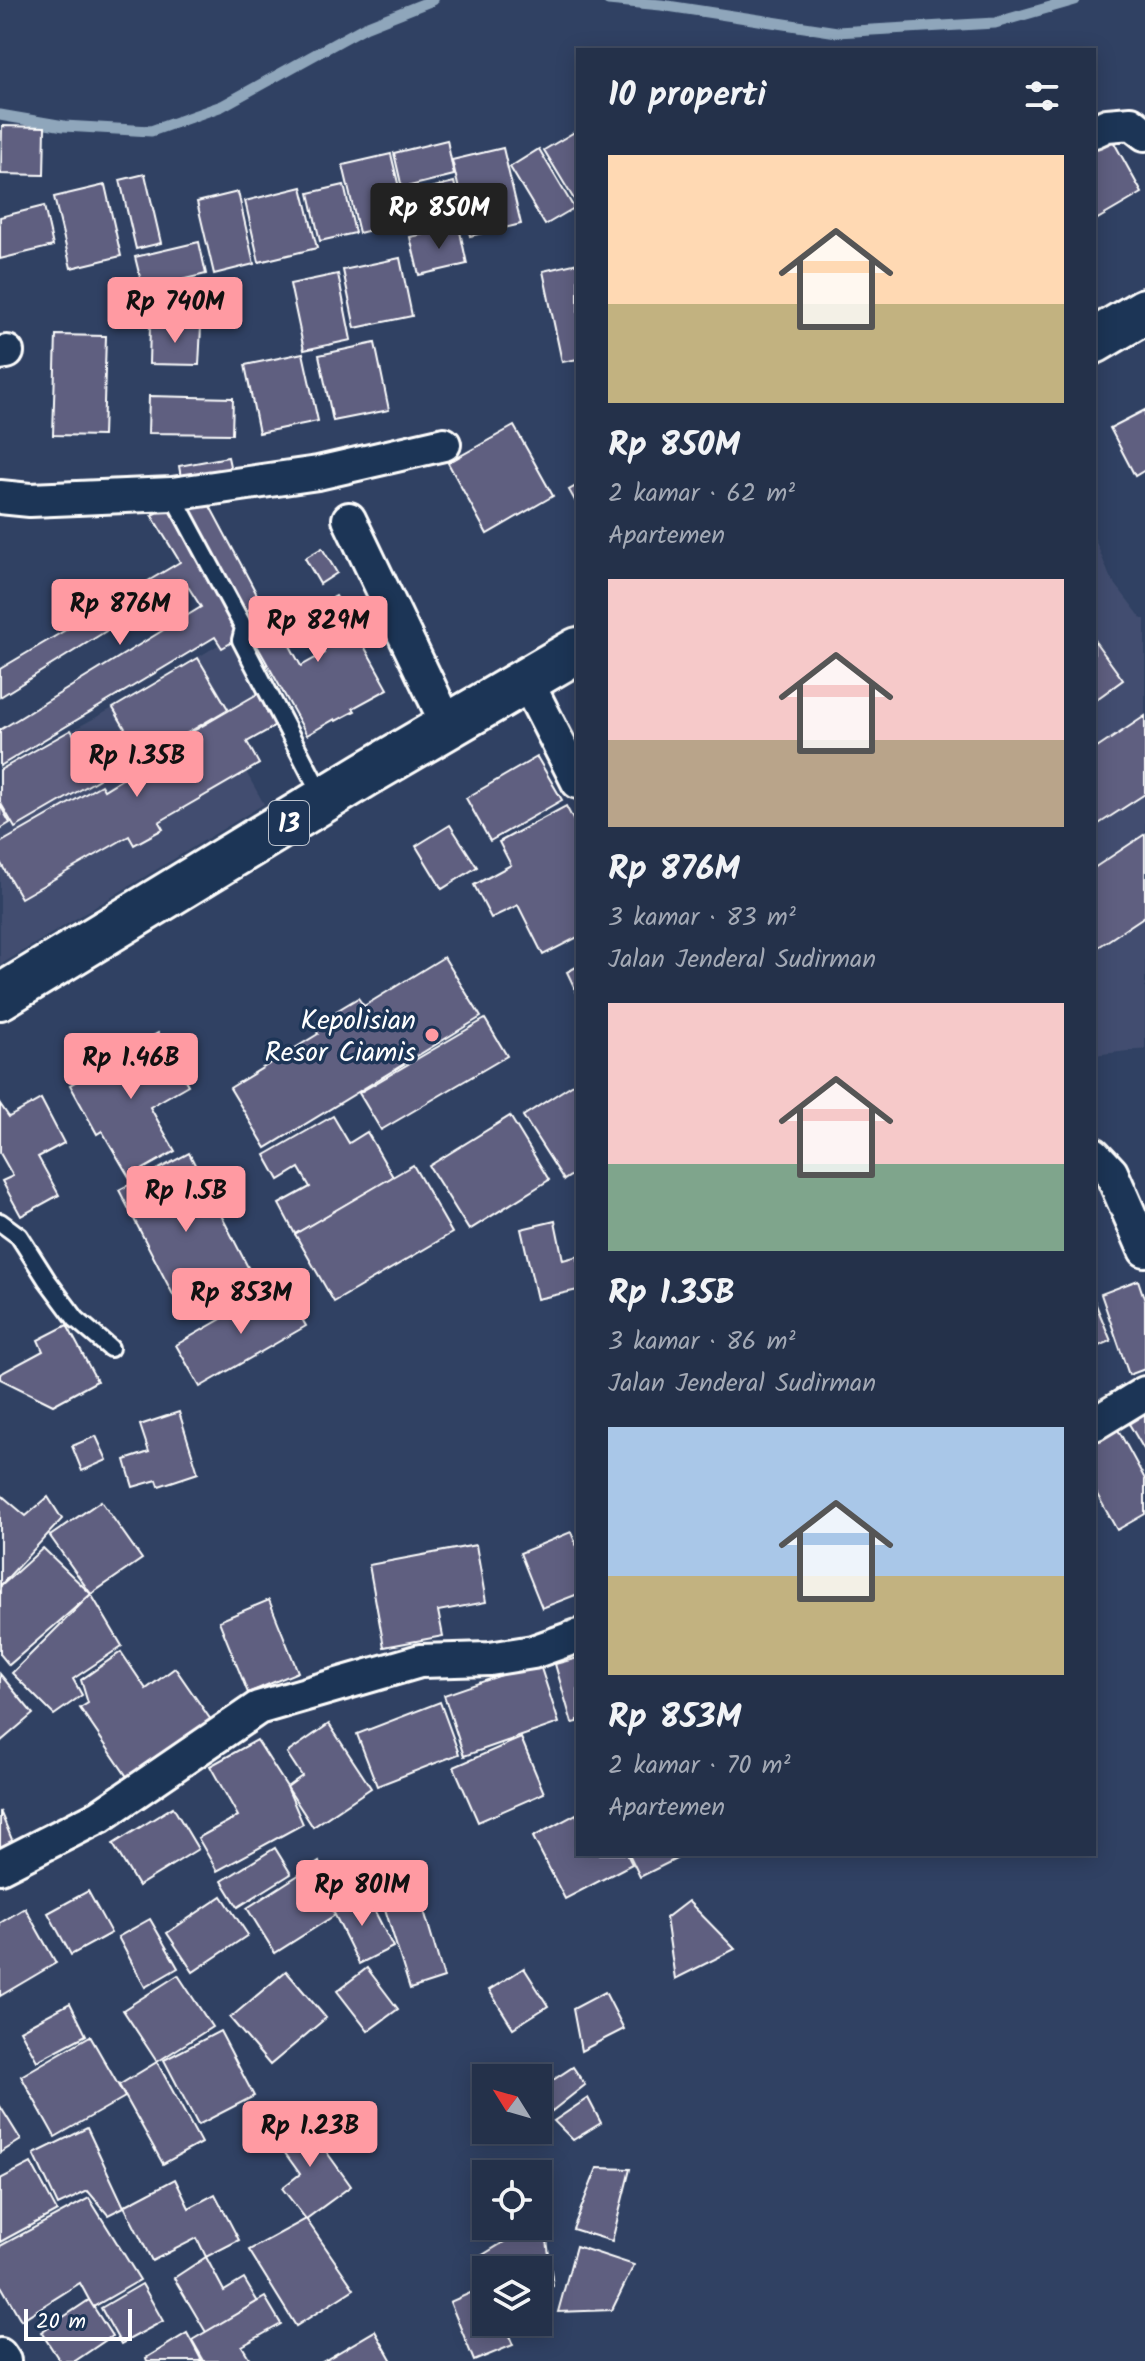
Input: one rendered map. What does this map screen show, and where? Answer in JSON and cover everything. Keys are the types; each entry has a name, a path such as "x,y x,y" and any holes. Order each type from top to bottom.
{"highway":[{"path":"1096,340 1145,311"},
{"name":"13","path":"0,997 576,651"}],"street":[{"path":"1096,130 1107,125 1131,123 1145,134"},
{"path":"0,497 30,500 172,494 318,473 444,444"},
{"path":"349,519 448,726"},
{"path":"526,680 576,778"},
{"path":"1096,1156 1111,1172 1145,1250"},
{"path":"1096,1423 1145,1393"},
{"path":"0,1867 100,1816 258,1708 420,1661 533,1652 576,1637"},
{"path":"0,2355 4,2361"}],"lane":[{"path":"172,494 244,628 241,640 324,800"},
{"path":"0,1222 19,1236 76,1319 110,1348"}],"shaded area":[{"path":"1096,542 1110,577 1145,619 1145,1049 1096,1055"},
{"path":"232,643 277,725 247,742 259,764 246,772 264,804 0,965 0,770 220,644 223,648"}],"building":[{"path":"2,126 45,127 44,175 1,174"},
{"path":"1107,130 1142,193 1096,220 1096,136"},
{"path":"576,131 576,203 544,150"},
{"path":"447,140 454,175 402,188 394,153"},
{"path":"503,148 521,224 470,236 452,160"},
{"path":"539,149 574,208 545,225 510,167"},
{"path":"391,154 407,221 359,233 343,165"},
{"path":"145,174 161,243 136,249 120,180"},
{"path":"454,182 463,220 413,233 403,195"},
{"path":"105,185 121,256 71,268 54,197"},
{"path":"344,185 355,233 320,241 309,193"},
{"path":"302,187 317,248 259,262 245,201"},
{"path":"238,192 254,264 214,274 197,202"},
{"path":"44,206 53,246 0,259 0,217"},
{"path":"459,227 467,264 419,275 410,237"},
{"path":"199,242 206,274 143,289 135,257"},
{"path":"400,258 412,316 355,328 343,270"},
{"path":"576,263 576,359 562,362 543,271"},
{"path":"338,274 351,340 304,350 290,284"},
{"path":"150,326 201,327 199,365 149,364"},
{"path":"56,335 106,336 103,436 53,435"},
{"path":"375,343 389,410 333,421 319,355"},
{"path":"303,353 318,421 259,433 245,365"},
{"path":"149,396 233,398 232,434 148,433"},
{"path":"1145,410 1145,470 1135,476 1110,428"},
{"path":"514,426 553,496 487,534 448,463"},
{"path":"228,457 233,480 183,489 179,466"},
{"path":"576,486 576,502 569,490"},
{"path":"203,493 261,602 240,615 181,504"},
{"path":"167,507 213,584 248,633 222,648 215,637 0,766 0,730 201,607 185,582 0,697 0,669 180,562 152,516"},
{"path":"322,548 337,573 320,584 305,558"},
{"path":"336,596 388,689 353,708 355,711 307,735 240,615 265,600 301,666 324,653 302,614"},
{"path":"1096,643 1123,680 1096,700"},
{"path":"198,658 228,709 143,759 113,708"},
{"path":"259,693 277,725 247,742 259,764 159,822 163,829 134,845 129,836 21,898 0,862 0,843 101,785 104,790 130,774 128,769"},
{"path":"1145,716 1145,794 1096,826 1096,749"},
{"path":"71,730 99,779 15,828 0,802 0,770"},
{"path":"537,757 562,800 490,841 466,798"},
{"path":"0,805 10,823 0,829"},
{"path":"566,806 576,825 576,938 543,955 518,905 491,918 474,885 511,865 499,842"},
{"path":"450,825 477,867 442,889 416,846"},
{"path":"1145,834 1145,916 1096,949 1096,867"},
{"path":"444,957 481,1017 266,1148 230,1088 318,1034 313,1025 358,998 364,1006"},
{"path":"576,967 576,991 567,972"},
{"path":"485,1019 507,1056 381,1130 359,1093"},
{"path":"158,1033 188,1085 150,1107 175,1151 129,1177 102,1131 97,1134 70,1085 93,1072 88,1065 115,1049 118,1055"},
{"path":"576,1082 576,1172 564,1180 523,1116"},
{"path":"41,1099 64,1143 38,1157 59,1195 21,1216 2,1181 13,1176 0,1153 0,1104 9,1117"},
{"path":"333,1116 349,1143 367,1132 393,1177 295,1234 279,1204 310,1187 299,1168 279,1180 265,1155"},
{"path":"510,1116 549,1180 469,1230 429,1166"},
{"path":"189,1153 253,1277 183,1314 119,1190"},
{"path":"413,1165 452,1233 334,1302 295,1234"},
{"path":"555,1221 563,1260 576,1257 576,1290 537,1299 521,1229"},
{"path":"1138,1280 1145,1301 1145,1369 1129,1375 1101,1294"},
{"path":"282,1284 306,1326 200,1387 176,1345"},
{"path":"1096,1305 1111,1341 1096,1347"},
{"path":"67,1325 97,1381 53,1405 0,1379 0,1374 43,1351 38,1340"},
{"path":"1145,1411 1145,1451 1128,1422"},
{"path":"179,1412 198,1473 159,1486 157,1480 133,1487 125,1460 149,1452 140,1425"},
{"path":"1116,1426 1145,1479 1145,1514 1117,1530 1096,1493 1096,1438"},
{"path":"96,1436 107,1460 82,1471 72,1446"},
{"path":"0,1494 26,1516 48,1497 62,1519 0,1586"},
{"path":"101,1501 142,1559 91,1594 50,1536"},
{"path":"571,1532 576,1544 576,1595 542,1608 520,1553"},
{"path":"476,1545 486,1602 438,1611 443,1636 384,1647 369,1565"},
{"path":"43,1548 91,1594 9,1665 0,1654 0,1587"},
{"path":"91,1594 122,1646 73,1679 82,1695 54,1715 12,1673"},
{"path":"269,1600 298,1672 248,1693 219,1621"},
{"path":"121,1652 146,1689 175,1668 213,1723 130,1781 80,1708 88,1703 81,1680"},
{"path":"576,1659 576,1722 572,1723 555,1664"},
{"path":"539,1662 559,1723 464,1756 444,1695"},
{"path":"0,1674 33,1714 0,1742"},
{"path":"440,1702 459,1754 377,1786 357,1734"},
{"path":"329,1724 371,1788 313,1827 287,1787 302,1776 287,1753"},
{"path":"521,1738 544,1793 478,1822 454,1767"},
{"path":"257,1740 287,1787 303,1824 217,1871 198,1838 238,1816 210,1766"},
{"path":"173,1807 198,1849 138,1886 113,1844"},
{"path":"0,1811 13,1842 0,1848"},
{"path":"576,1814 576,1856 628,1856 632,1864 565,1899 533,1837"},
{"path":"275,1848 291,1874 238,1907 222,1881"},
{"path":"630,1856 682,1856 640,1877"},
{"path":"319,1862 335,1915 275,1953 247,1908"},
{"path":"88,1891 111,1933 71,1955 48,1913"},
{"path":"365,1892 393,1947 359,1964 332,1909"},
{"path":"222,1896 248,1935 193,1972 167,1933"},
{"path":"420,1897 444,1978 410,1989 385,1909"},
{"path":"688,1901 735,1949 675,1979 666,1918"},
{"path":"25,1908 56,1963 0,1996 0,1923"},
{"path":"150,1919 178,1968 145,1987 118,1937"},
{"path":"367,1968 398,2009 368,2031 337,1991"},
{"path":"524,1968 548,2006 513,2028 489,1990"},
{"path":"286,1971 326,2018 270,2065 230,2018"},
{"path":"178,1975 212,2027 157,2062 123,2010"},
{"path":"605,1992 624,2029 581,2051 573,2009"},
{"path":"70,2003 86,2035 37,2061 20,2030"},
{"path":"220,2031 254,2096 198,2125 164,2060"},
{"path":"90,2036 125,2097 55,2137 21,2076"},
{"path":"157,2062 201,2143 163,2164 119,2085"},
{"path":"573,2067 585,2085 552,2111 552,2081"},
{"path":"588,2098 601,2123 573,2140 554,2121"},
{"path":"0,2106 21,2140 0,2153"},
{"path":"300,2115 351,2186 306,2219 282,2188 300,2174 272,2135"},
{"path":"87,2128 124,2207 108,2215 88,2191 58,2205 34,2154"},
{"path":"31,2163 57,2211 0,2242 0,2179"},
{"path":"597,2168 630,2169 612,2241 573,2229"},
{"path":"175,2179 189,2208 215,2194 239,2240 206,2257 197,2238 152,2261 124,2206"},
{"path":"89,2198 140,2280 93,2307 80,2283 21,2320 0,2284 0,2246"},
{"path":"306,2219 354,2289 296,2326 249,2250"},
{"path":"507,2240 547,2240 549,2256 481,2256"},
{"path":"576,2246 634,2265 612,2310 558,2312"},
{"path":"206,2257 224,2291 244,2279 259,2304 207,2334 174,2278"},
{"path":"142,2284 163,2321 121,2344 101,2308"},
{"path":"472,2292 472,2336 509,2336 513,2345 474,2361 450,2302"},
{"path":"265,2297 281,2324 242,2346 251,2361 204,2361 192,2340"},
{"path":"89,2300 112,2336 75,2361 60,2361 41,2332"},
{"path":"375,2331 392,2361 324,2361"},
{"path":"187,2333 202,2361 147,2361 146,2358"}],"waterway":[{"path":"0,115 64,126 151,131 222,106 365,27 433,0"},
{"path":"608,0 837,32 995,23 1075,0"}],"place":[{"name":"Kepolisian Resor Ciamis","path":"432,1035"}]}
